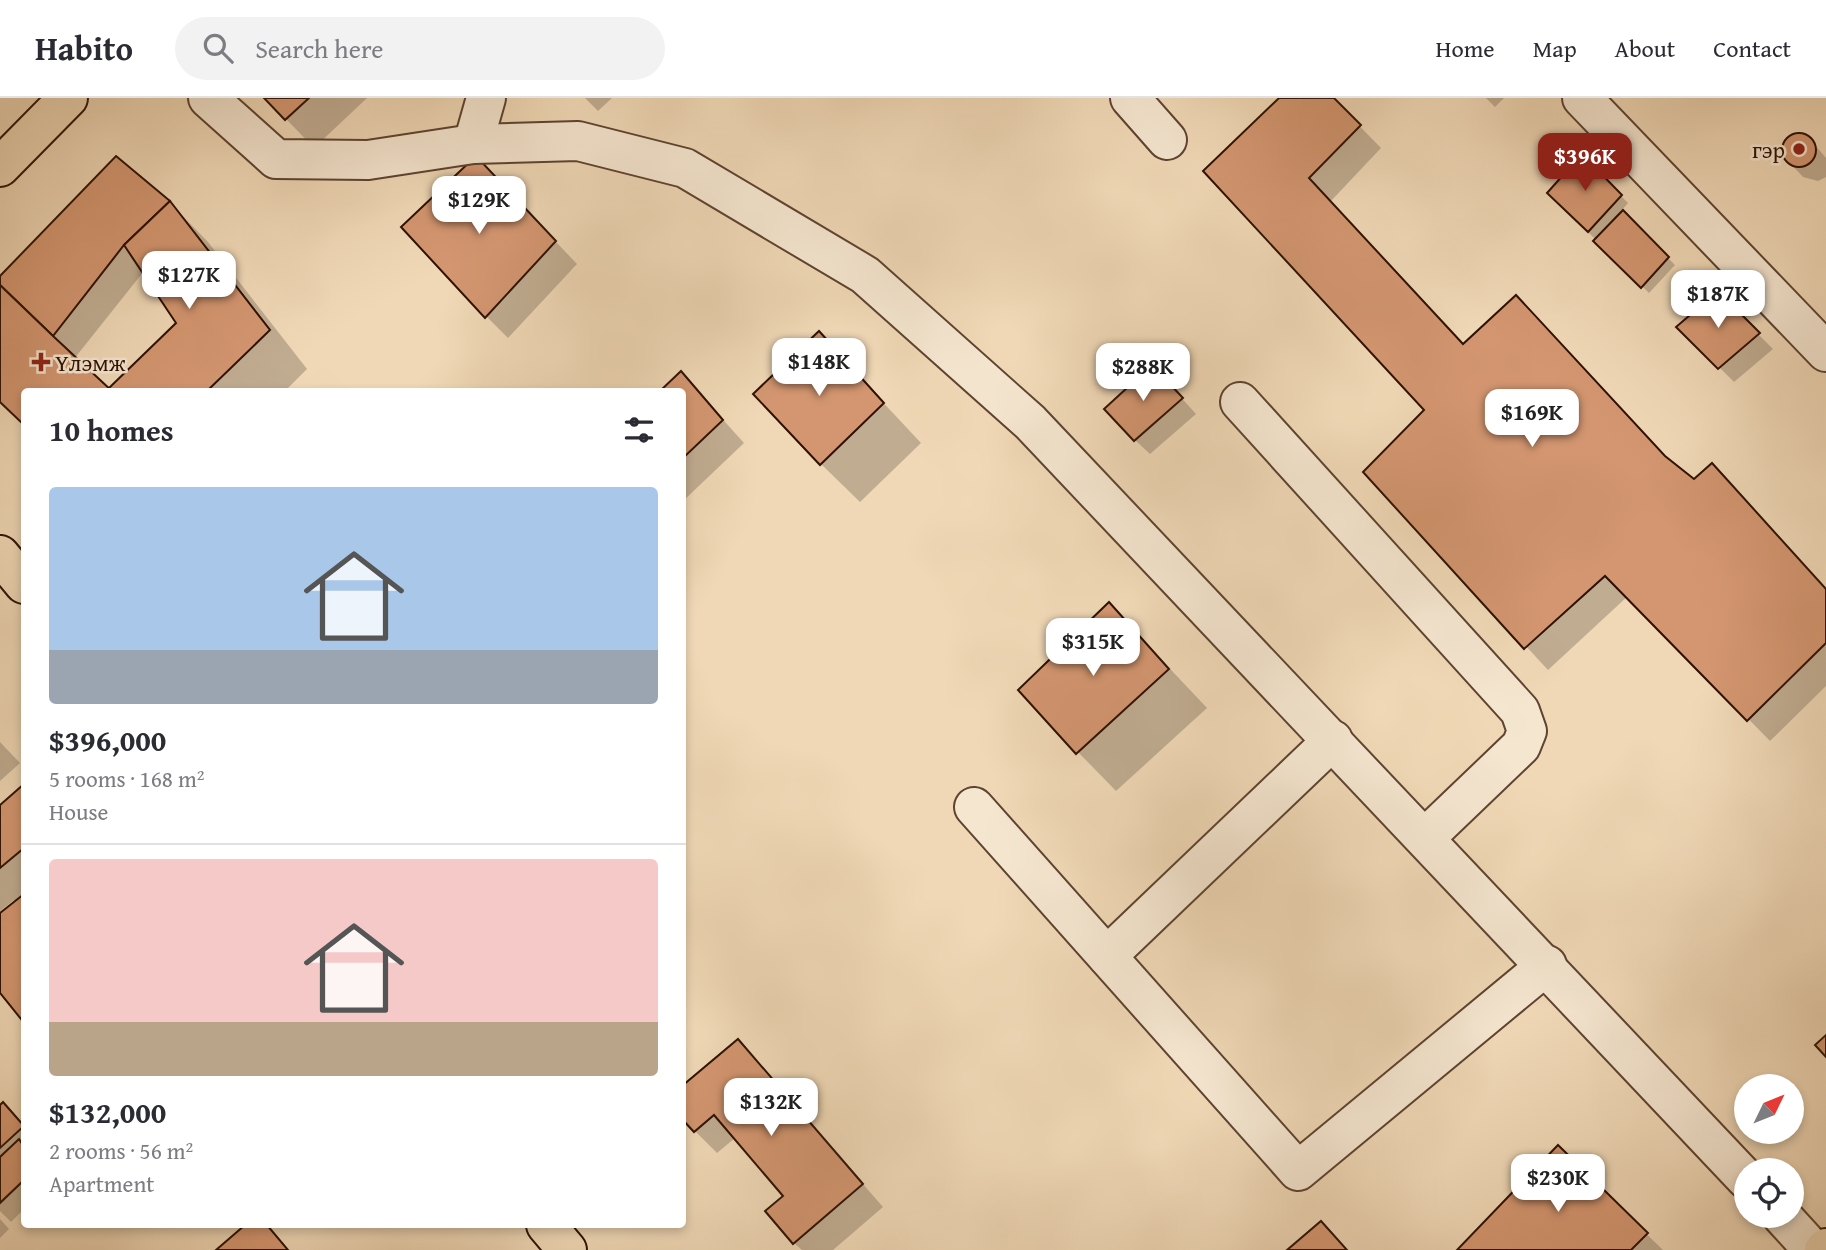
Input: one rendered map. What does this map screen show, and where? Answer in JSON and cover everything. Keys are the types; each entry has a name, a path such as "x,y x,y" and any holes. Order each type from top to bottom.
{"main road":[{"path":"0,167 68,98"},
{"path":"0,555 21,580"},
{"path":"549,1228 567,1250"}],"street":[{"path":"208,98 276,159 368,160 473,144 578,141 685,168 865,275 1030,422 1547,965 1734,1166"},
{"path":"473,144 486,98"},
{"path":"1129,98 1167,140"},
{"path":"1582,98 1826,352"},
{"path":"1240,402 1520,711 1527,731 1521,746 1426,838"},
{"path":"1107,956 1333,740"},
{"path":"974,807 1298,1171 1547,965"},
{"path":"1793,1228 1813,1250"}],"building":[{"path":"264,98 309,98 285,120"},
{"path":"1279,98 1334,98 1361,125 1309,178 1463,344 1516,295 1665,456 1694,479 1712,463 1826,589 1826,643 1747,721 1605,576 1524,649 1363,472 1424,410 1203,171"},
{"name":"гэр","path":"1799,133 1811,138 1816,150 1811,162 1799,167 1787,162 1782,150 1787,138"},
{"path":"1582,154 1622,195 1588,232 1547,193"},
{"path":"116,156 170,201 124,245 53,336 0,285 0,276"},
{"path":"476,156 556,241 485,318 401,227"},
{"path":"170,201 270,330 210,388 109,388 176,323 124,245"},
{"path":"1623,210 1669,257 1641,288 1593,241"},
{"name":"Үлэмж","path":"0,285 109,388 21,388 21,422 0,402"},
{"path":"1718,291 1760,333 1718,369 1676,327"},
{"path":"819,331 884,403 820,465 753,394"},
{"path":"1152,365 1183,398 1134,441 1104,409"},
{"path":"681,371 723,420 686,455 686,388 663,388"},
{"path":"1109,602 1169,669 1076,754 1018,690"},
{"path":"21,787 21,850 0,868 0,805"},
{"path":"21,896 21,1019 0,993 0,913"},
{"path":"1826,1035 1826,1057 1815,1045"},
{"path":"738,1039 863,1184 793,1244 765,1211 783,1196 714,1115 694,1132 686,1123 686,1083"},
{"path":"3,1102 21,1123 21,1129 0,1148 0,1105"},
{"path":"19,1139 21,1183 0,1203 0,1157"},
{"path":"1558,1145 1648,1233 1631,1250 1457,1250"},
{"path":"1321,1221 1347,1250 1287,1250"},
{"path":"242,1228 270,1228 288,1250 216,1250"}],"place":[{"name":"гэр","path":"1799,149"},
{"name":"Үлэмж","path":"41,362"}]}
